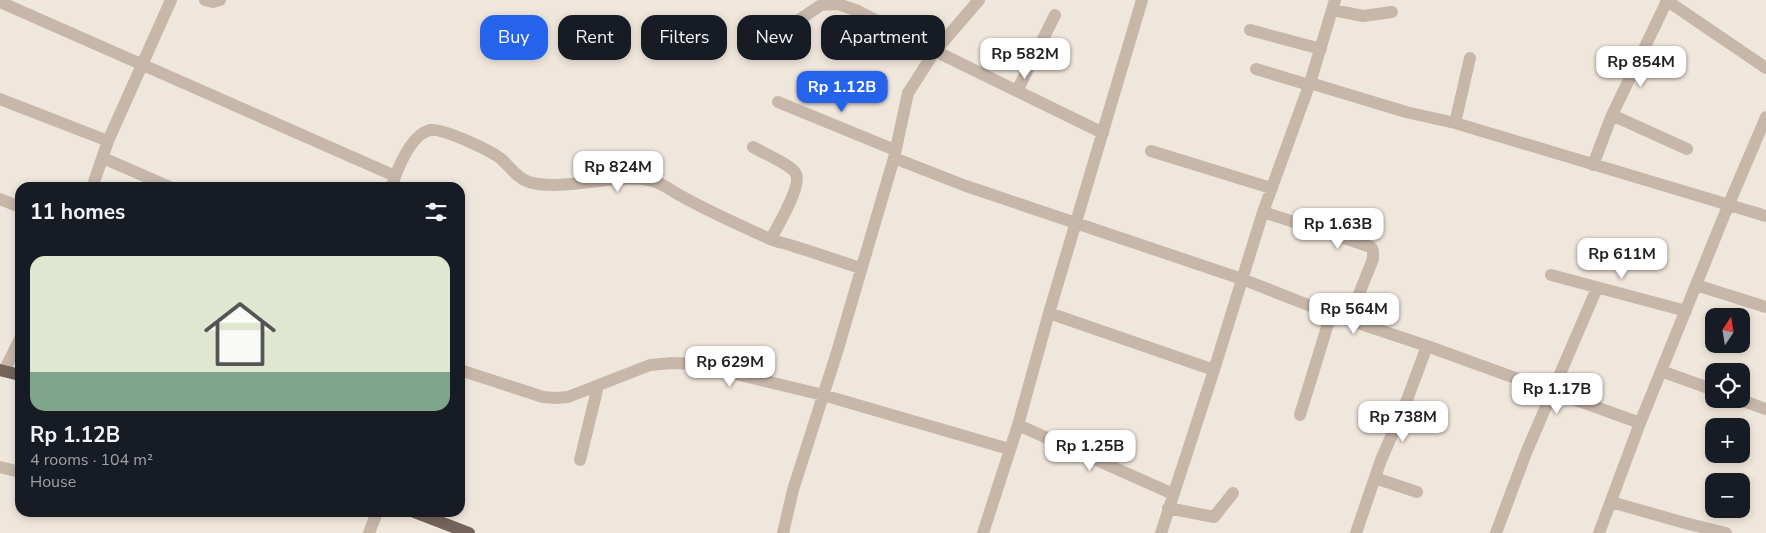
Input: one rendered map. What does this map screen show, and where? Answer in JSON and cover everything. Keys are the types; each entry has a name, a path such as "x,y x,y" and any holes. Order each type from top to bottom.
{"main road":[{"path":"2,370 15,373"},
{"path":"427,517 469,533"}],"street":[{"path":"94,182 108,141 144,65 171,0"},
{"path":"205,0 213,2 220,0"},
{"path":"945,40 980,0"},
{"path":"983,533 1018,425 1049,313 1142,0"},
{"path":"1593,165 1612,115 1666,1 1766,68"},
{"path":"0,2 144,65 393,182 411,145 419,136 431,130 438,131 483,148 500,158 519,178 527,182 560,184 594,180 650,180 665,185 682,197 771,240 861,268"},
{"path":"806,15 821,5 838,4 864,15"},
{"path":"1161,533 1263,212 1310,84 1334,5 1363,16 1392,12"},
{"path":"1016,91 1055,15"},
{"path":"1250,30 1321,48"},
{"path":"945,57 1102,133"},
{"path":"1455,123 1470,58"},
{"path":"783,533 793,490 894,154 908,94 930,60"},
{"path":"1256,69 1406,112 1455,123 1766,216"},
{"path":"0,98 108,141"},
{"path":"778,102 966,186 1242,279 1331,314 1427,346 1640,423"},
{"path":"1612,115 1687,149"},
{"path":"1599,533 1640,423 1766,117"},
{"path":"753,147 792,170 797,175 792,196 771,240"},
{"path":"1151,151 1271,188"},
{"path":"103,158 158,182"},
{"path":"0,199 15,205"},
{"path":"1263,212 1371,247 1373,260 1349,319"},
{"path":"1552,275 1686,311"},
{"path":"1696,286 1766,307"},
{"path":"1496,533 1526,453 1597,288"},
{"path":"1049,313 1214,370"},
{"path":"1300,415 1331,314"},
{"path":"1356,533 1375,478 1427,346"},
{"path":"2,370 15,348"},
{"path":"465,372 543,397 555,398 568,396 598,386 650,365 672,363 695,364 823,395 1009,449"},
{"path":"1661,371 1705,387"},
{"path":"580,460 598,386"},
{"path":"1750,403 1766,409"},
{"path":"1018,425 1173,494"},
{"path":"0,467 15,471"},
{"path":"1375,478 1417,492"},
{"path":"1168,508 1214,517 1233,493"},
{"path":"1611,502 1726,533"},
{"path":"369,533 375,517"}]}
